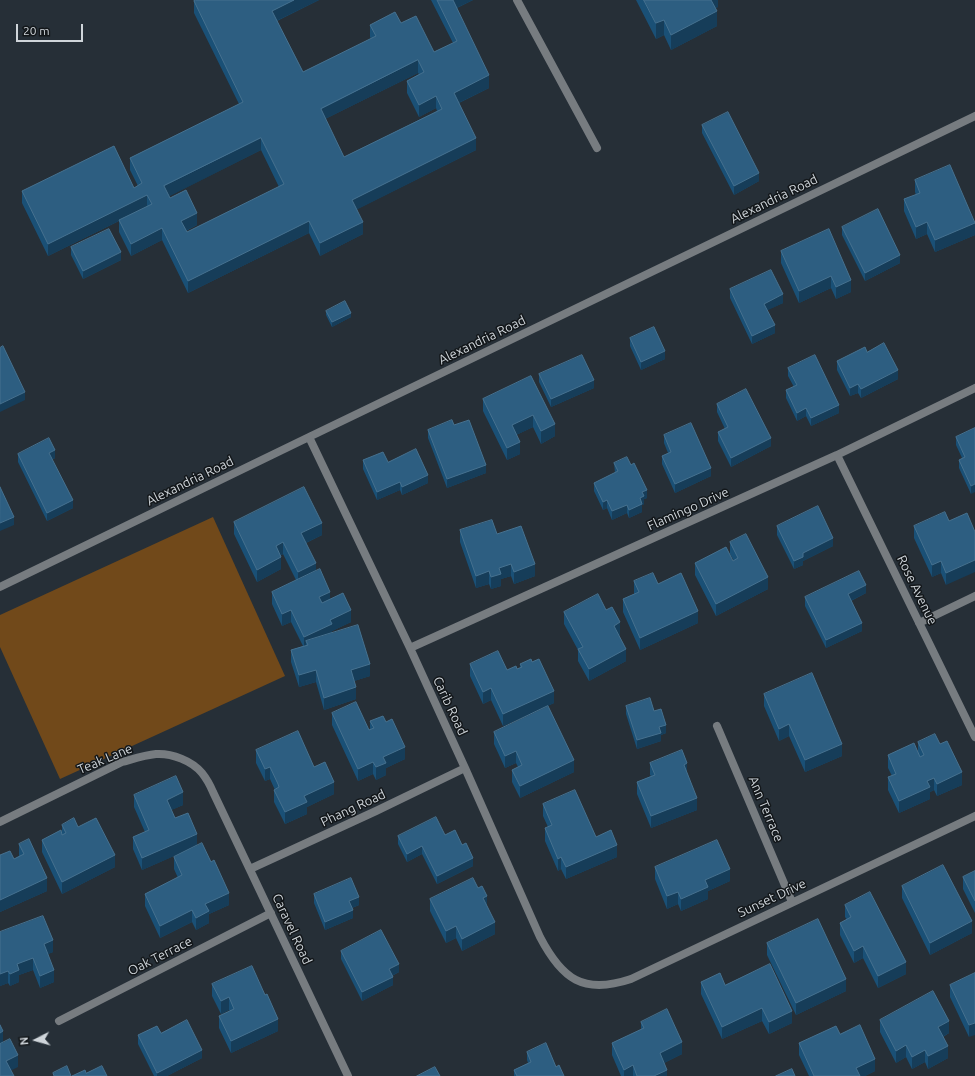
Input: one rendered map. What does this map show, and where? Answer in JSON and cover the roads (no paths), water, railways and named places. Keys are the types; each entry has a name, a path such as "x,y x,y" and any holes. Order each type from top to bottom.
{"street":[{"path":"517,0 597,148"},
{"name":"Alexandria Road","path":"0,587 975,116"},
{"name":"Flamingo Drive","path":"410,648 837,454 975,388"},
{"name":"Carib Road","path":"309,437 410,648 540,936 548,951 559,966 566,974 575,980"},
{"name":"Rose Avenue","path":"837,454 975,737"},
{"path":"919,623 975,596"},
{"name":"Ann Terrace","path":"717,726 792,902"},
{"name":"Teak Lane","path":"0,822 122,762 157,754 174,756 188,762 202,772 213,792"},
{"name":"Phang Road","path":"250,869 376,812 465,768"},
{"name":"Caravel Road","path":"213,792 348,1076"},
{"name":"Sunset Drive","path":"575,980 590,985 600,986 631,979 975,816"},
{"name":"Oak Terrace","path":"59,1021 271,913"}]}
